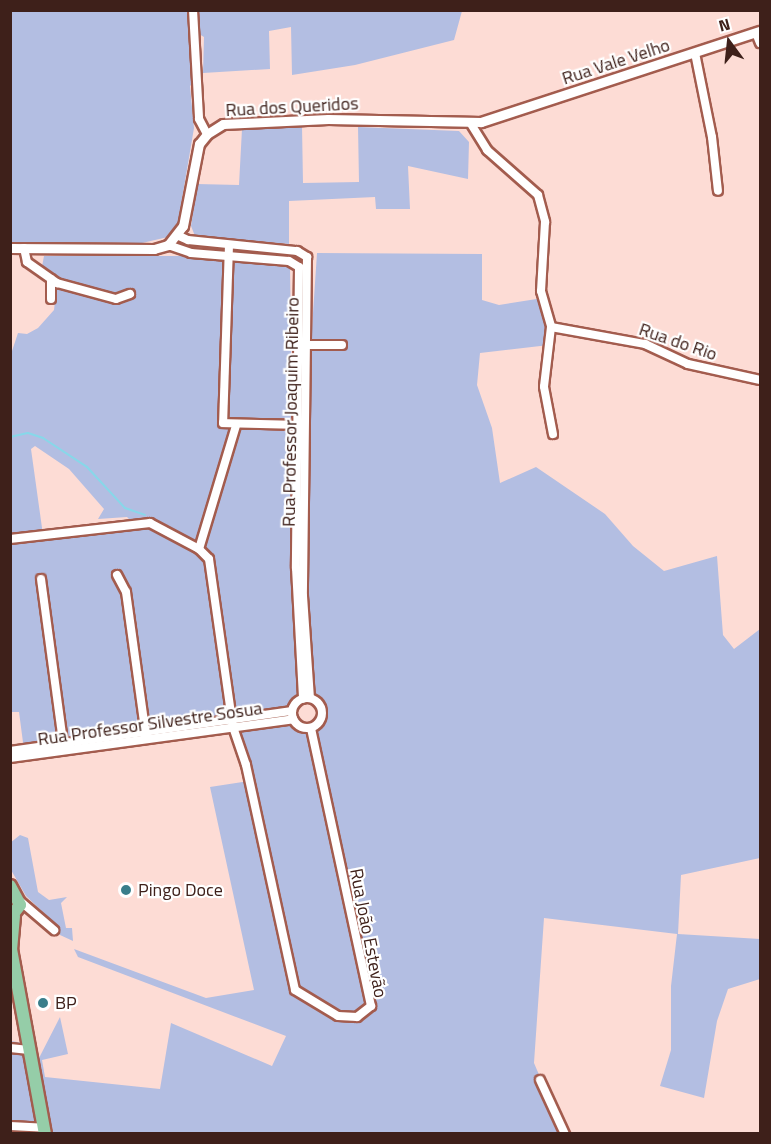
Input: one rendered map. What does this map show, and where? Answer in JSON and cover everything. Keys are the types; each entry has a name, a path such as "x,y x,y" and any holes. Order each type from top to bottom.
{"main road":[{"path":"14,892 10,949 45,1131"}],"street":[{"path":"193,10 199,119 207,134"},
{"path":"758,32 760,43"},
{"name":"Rua Vale Velho","path":"476,123 758,32"},
{"path":"695,53 712,137 718,191"},
{"name":"Rua dos Queridos","path":"179,236 199,144 207,134 236,122 328,118 476,123"},
{"path":"476,123 479,140 538,195 545,222 541,291 551,327 544,387 553,434"},
{"path":"11,251 24,248 153,249 168,245 179,236"},
{"name":"Rua Professor Joaquim Ribeiro","path":"179,236 229,245 297,251 306,257 308,345 303,597 307,698"},
{"name":"Rua Professor Joaquim Ribeiro","path":"168,245 184,251 227,257 289,261 299,267 296,569 307,698"},
{"path":"229,245 223,423 236,426 297,425"},
{"path":"250,259 251,246"},
{"path":"24,248 27,262 51,279 116,299 130,294"},
{"path":"51,279 51,299"},
{"name":"Rua do Rio","path":"551,327 645,344 688,364 760,380"},
{"path":"308,345 342,345"},
{"path":"199,549 236,426"},
{"path":"10,539 150,523 199,549 209,559 233,724"},
{"path":"117,575 126,592 146,736"},
{"path":"41,579 64,748"},
{"path":"307,698 319,704 323,713 320,722 311,728 301,727 293,715 307,698"},
{"name":"Rua Professor Silvestre Sosua","path":"10,758 293,715"},
{"name":"Rua João Estevão","path":"233,724 246,765 295,990 338,1016 357,1017 371,1006 311,728"},
{"name":"Rua Professor Silvestre Sosua","path":"10,751 64,748"},
{"path":"14,892 54,930"},
{"path":"14,916 35,913"},
{"path":"10,1048 30,1050"},
{"path":"540,1080 565,1134"},
{"path":"10,1126 45,1131"}],"shaded area":[{"path":"200,10 462,11 454,40 355,65 292,75 291,27 269,31 270,69 203,73 204,37 199,34 196,16"},
{"path":"10,11 193,11 196,80 190,86 194,128 178,223 168,237 142,243 11,242"},
{"path":"302,126 303,183 359,182 358,127 459,131 469,142 468,179 408,166 410,209 376,209 375,197 289,201 289,244 195,236 191,226 197,184 239,185 242,129"},
{"path":"317,253 482,254 482,300 499,305 543,298 549,345 480,353 477,385 492,428 500,483 536,467 605,514 633,546 664,571 717,556 723,635 734,649 760,629 760,858 681,875 678,934 760,939 760,979 728,989 717,1021 704,1098 660,1086 671,1050 671,986 677,934 544,918 534,1063 564,1133 53,1133 38,1060 60,1017 68,1054 42,1060 45,1077 160,1089 171,1023 272,1066 286,1036 78,957 74,949 206,998 254,990 210,787 249,781 233,727 293,719 301,727 311,728 321,720 323,711 316,700 304,699 292,711 24,750 19,712 10,712 10,357 18,333 27,334 38,328 54,310 57,283 41,272 44,256 187,256 290,266 292,408 297,435 296,569","holes":["35,446 69,469 104,509 98,519 127,517 133,523 43,535 31,449"]},
{"path":"20,835 28,838 38,892 49,900 67,897 61,903 66,928 72,928 73,941 60,935 49,918 26,896 11,870 10,843"},
{"path":"11,1041 23,1043 38,1133 11,1134"}],"waterway":[{"path":"10,437 28,433 43,438 87,467 125,508 145,515"}],"place":[{"name":"Pingo Doce","path":"126,890"},
{"name":"BP","path":"43,1003"}]}
